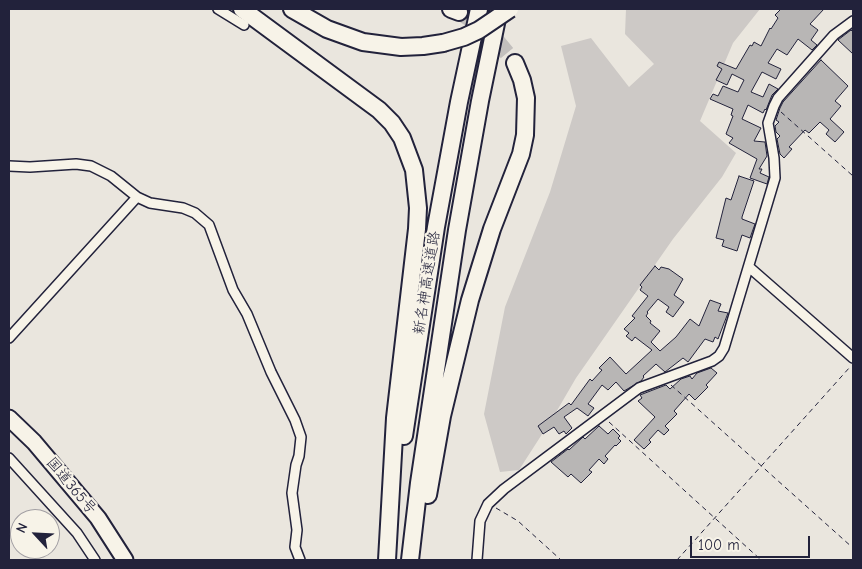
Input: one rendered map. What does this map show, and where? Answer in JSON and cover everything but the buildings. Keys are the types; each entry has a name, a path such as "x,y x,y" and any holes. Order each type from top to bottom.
{"highway":[{"path":"292,9 327,29 363,42 401,47 443,43 464,36 479,30 510,9"},
{"name":"新名神高速道路","path":"388,560 415,362 436,227 459,102 479,9"},
{"name":"新名神高速道路","path":"410,560 420,473 457,230 499,9"},
{"path":"243,17 378,110 392,124 402,138 414,170 418,201 417,229 396,418 388,560"},
{"path":"417,560 442,416 460,338 482,261 521,154 525,135 526,98 515,62"},
{"name":"国道365号","path":"9,418 34,442 98,518 125,560"}],"street":[{"path":"218,9 243,17"},
{"path":"476,560 480,521 488,504 504,489 639,388 712,361 724,348 775,178 774,158 768,123 774,106 778,98 834,35 853,21"},
{"path":"9,166 30,167 76,164 91,166 111,176 137,197 150,203 183,208 195,213 209,225 233,290 247,314 301,437 292,493 297,530 295,547 300,560"},
{"path":"9,338 137,197"},
{"path":"749,268 853,358"},
{"path":"9,458 77,533 95,560"}],"path":[{"path":"774,106 853,176"},
{"path":"677,560 853,364"},
{"path":"664,379 853,548"},
{"path":"603,416 761,560"},
{"path":"488,504 518,522 562,560"}],"shaded area":[{"path":"626,9 760,9 733,43 700,121 736,153 722,177 673,239 576,378 519,470 500,472 484,414 505,307 550,192 576,106 561,46 591,38 629,87 654,64 625,34"}],"tunnel":[{"path":"459,12 489,31 515,63"}]}
